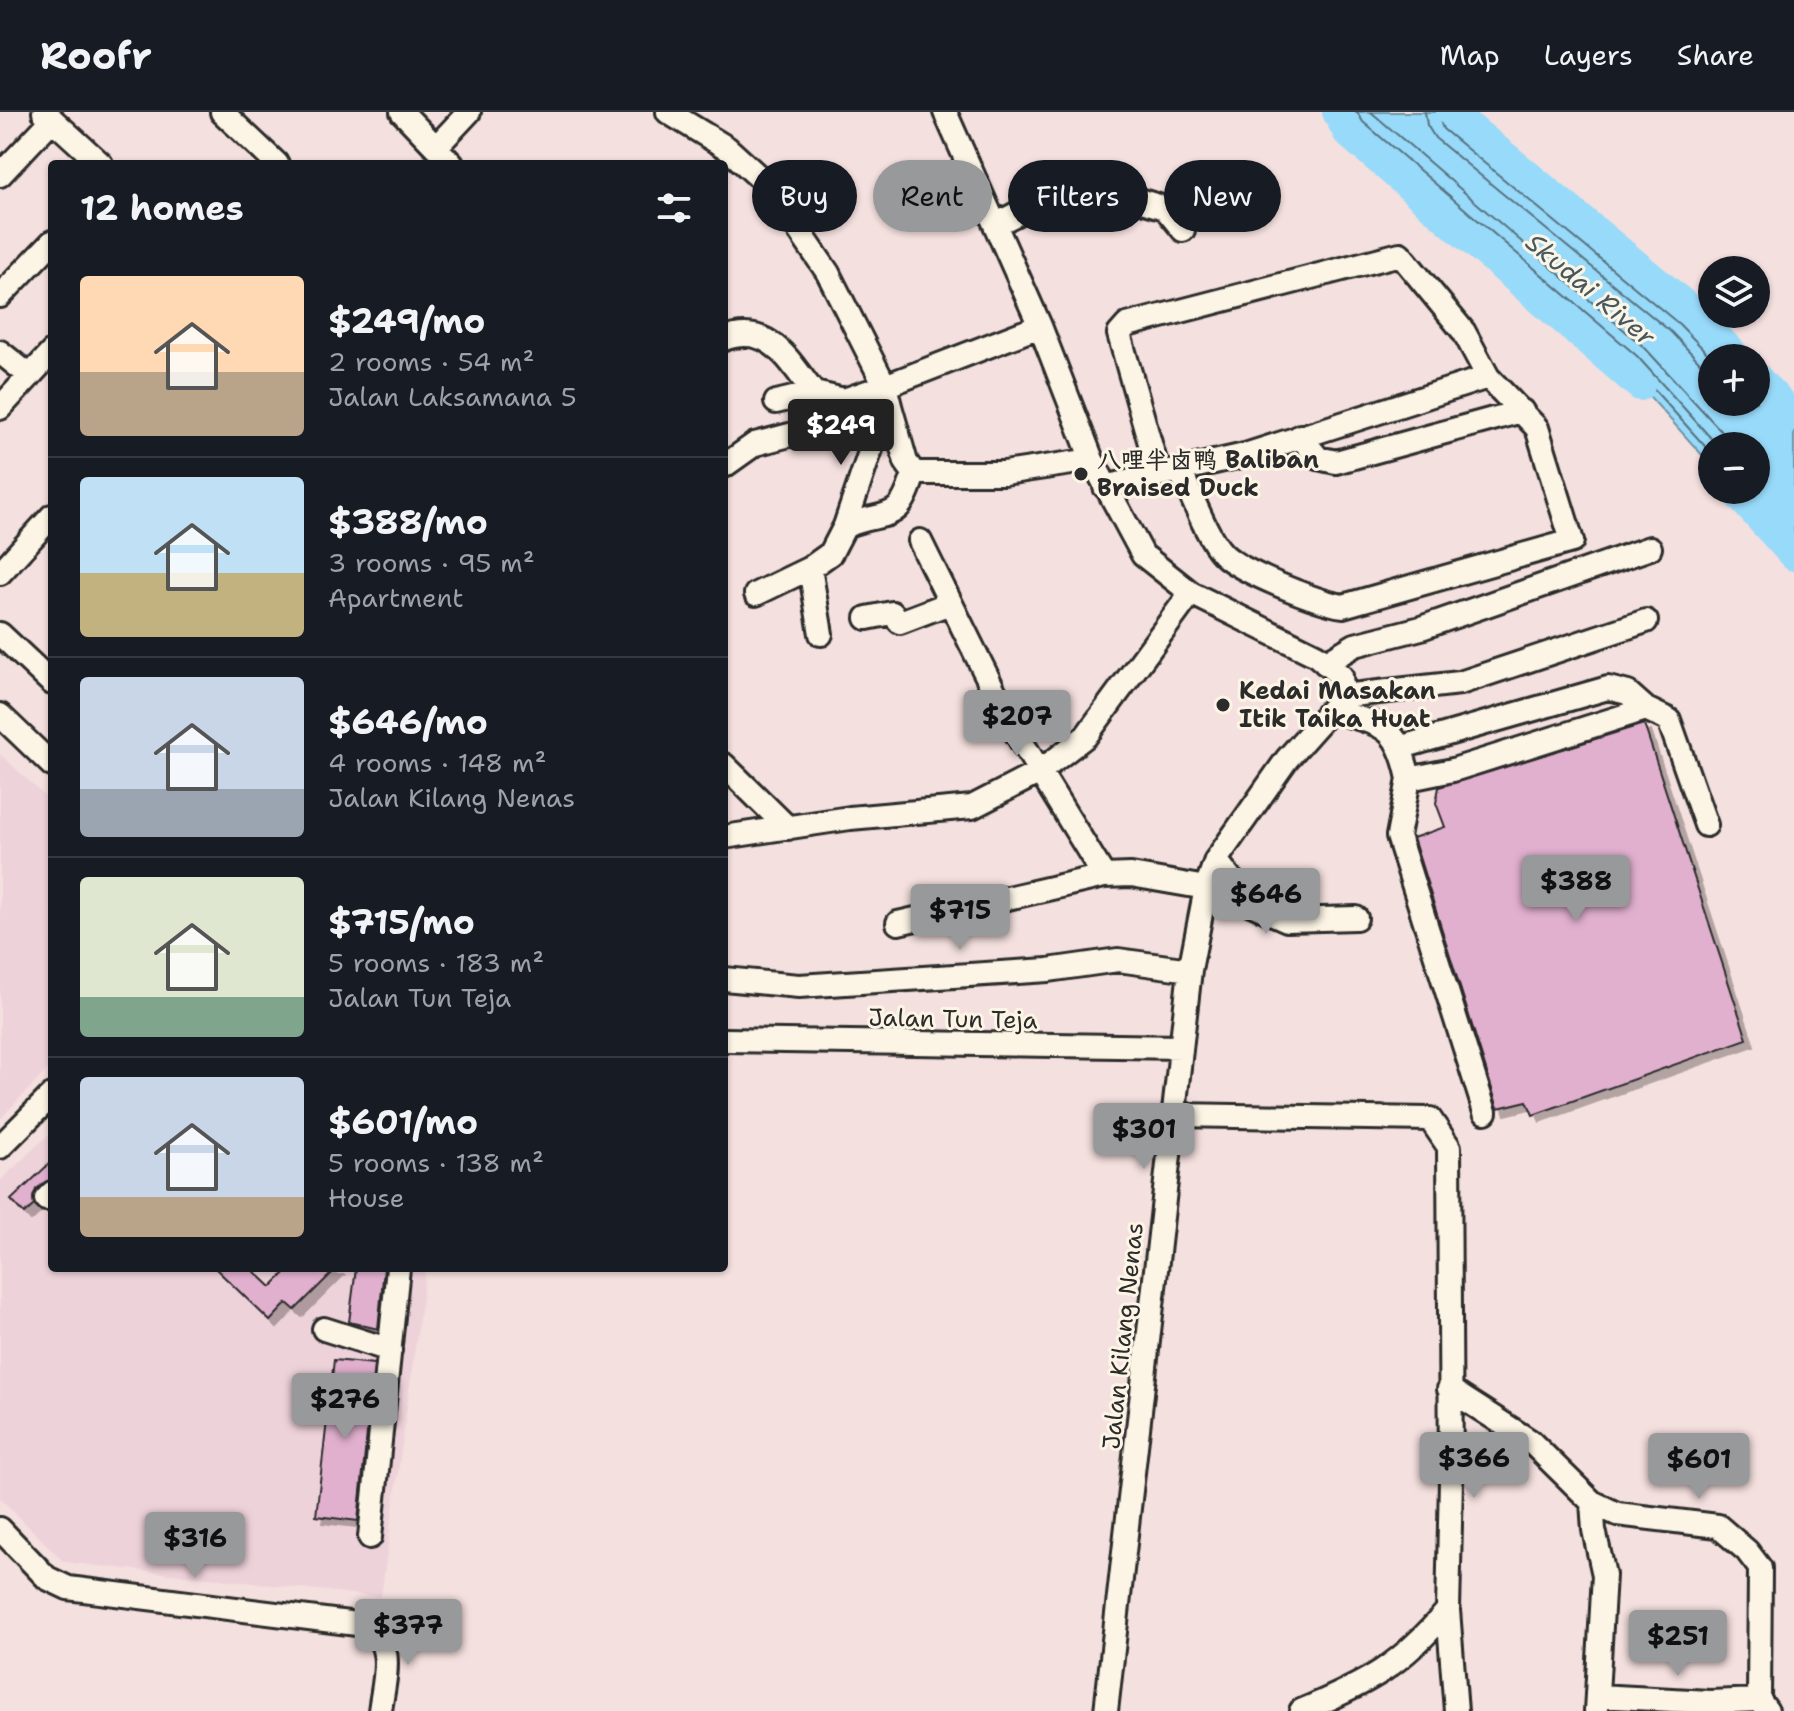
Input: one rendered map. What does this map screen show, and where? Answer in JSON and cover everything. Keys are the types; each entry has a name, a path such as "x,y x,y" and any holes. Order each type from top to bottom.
{"street":[{"path":"222,112 273,160"},
{"path":"402,112 438,145 449,160"},
{"path":"438,145 469,112"},
{"path":"668,112 727,148 769,186 828,273 906,462 914,473"},
{"path":"945,112 1040,326 1092,460 1143,555 1191,593 1316,655 1341,676 1337,703"},
{"path":"0,175 48,116 97,160"},
{"path":"995,225 1070,186 1092,186 1164,208"},
{"path":"0,296 48,246"},
{"path":"1400,254 1464,332 1488,377 1537,428 1572,541 1343,606 1324,603 1222,553 1170,473 1119,334 1127,325 1400,254"},
{"path":"728,463 755,444 883,402 1040,326"},
{"path":"728,338 756,334 775,343 814,393"},
{"path":"0,352 30,376"},
{"path":"0,408 48,356"},
{"path":"1105,487 1170,473 1300,436 1488,377"},
{"path":"776,402 814,393 844,400 883,402"},
{"path":"756,594 810,568 831,553 845,526 875,437 883,402"},
{"path":"1300,436 1318,458 1336,462 1522,411"},
{"path":"914,473 1004,473 1092,460"},
{"path":"845,526 898,509 907,499 914,473"},
{"path":"0,573 48,520"},
{"path":"920,541 1038,773 1104,876"},
{"path":"1325,663 1355,645 1421,628 1650,548"},
{"path":"810,568 821,634"},
{"path":"728,836 972,807 1038,773 1086,736 1191,593"},
{"path":"867,618 892,613 900,622 911,621 950,603"},
{"path":"1337,703 1460,683 1646,621"},
{"path":"0,634 48,679"},
{"path":"1402,747 1608,688 1628,693 1646,709 1669,720 1706,825"},
{"path":"1337,703 1386,728 1402,747 1409,779 1398,836 1485,1112"},
{"name":"Jalan Kilang Nenas","path":"1106,1711 1190,970 1206,888 1216,860 1287,759 1337,703"},
{"path":"1409,779 1453,770 1646,709"},
{"path":"0,715 48,761"},
{"path":"728,769 788,828"},
{"path":"1216,860 1251,904 1287,920 1356,918"},
{"path":"898,923 1104,876 1131,875 1206,888"},
{"path":"728,979 799,986 1048,970 1118,960 1190,970"},
{"name":"Jalan Tun Teja","path":"728,1040 1181,1047"},
{"path":"0,1147 48,1099"},
{"path":"1175,1115 1430,1119 1449,1147 1448,1610 1456,1711"},
{"path":"370,1537 398,1272"},
{"path":"324,1329 390,1350"},
{"path":"1449,1389 1530,1441 1592,1502 1617,1514 1718,1526 1747,1551 1760,1568 1763,1706 1710,1702 1596,1704 1604,1575 1594,1530 1592,1502"},
{"path":"0,1529 47,1578 68,1588 365,1625 379,1634 387,1649 380,1711"},
{"path":"1301,1711 1354,1689 1396,1664 1448,1610"}],"shaded area":[{"path":"0,754 48,799 48,1069 0,1119"},
{"path":"48,1135 48,1272 425,1272 381,1597 64,1562 0,1498 0,1181"}],"water":[{"name":"Skudai River","path":"1337,112 1451,112 1691,310 1698,317 1698,328 1708,328 1724,344 1698,344 1698,416 1770,416 1770,392 1794,417 1794,556 1747,504 1770,504 1770,432 1698,432 1698,450 1625,369 1348,133"}],"building":[{"path":"1644,724 1747,1039 1533,1115 1527,1101 1498,1108 1413,838 1445,827 1436,803 1439,787"},
{"path":"48,1165 48,1182 36,1189 34,1205 24,1214 11,1200"},
{"path":"219,1272 255,1272 271,1287 286,1272 333,1272 295,1310 287,1303 270,1321"},
{"path":"355,1272 384,1272 378,1329 349,1322"},
{"path":"334,1360 374,1364 358,1521 316,1516"}],"waterway":[{"path":"1337,112 1348,133 1640,386"},
{"path":"1451,112 1691,310 1724,344"},
{"path":"1770,392 1794,417"},
{"path":"1747,504 1794,556"}],"place":[{"name":"八哩半卤鸭 Baliban Braised Duck","path":"1081,474"},
{"name":"Kedai Masakan Itik Taika Huat","path":"1223,705"}]}
